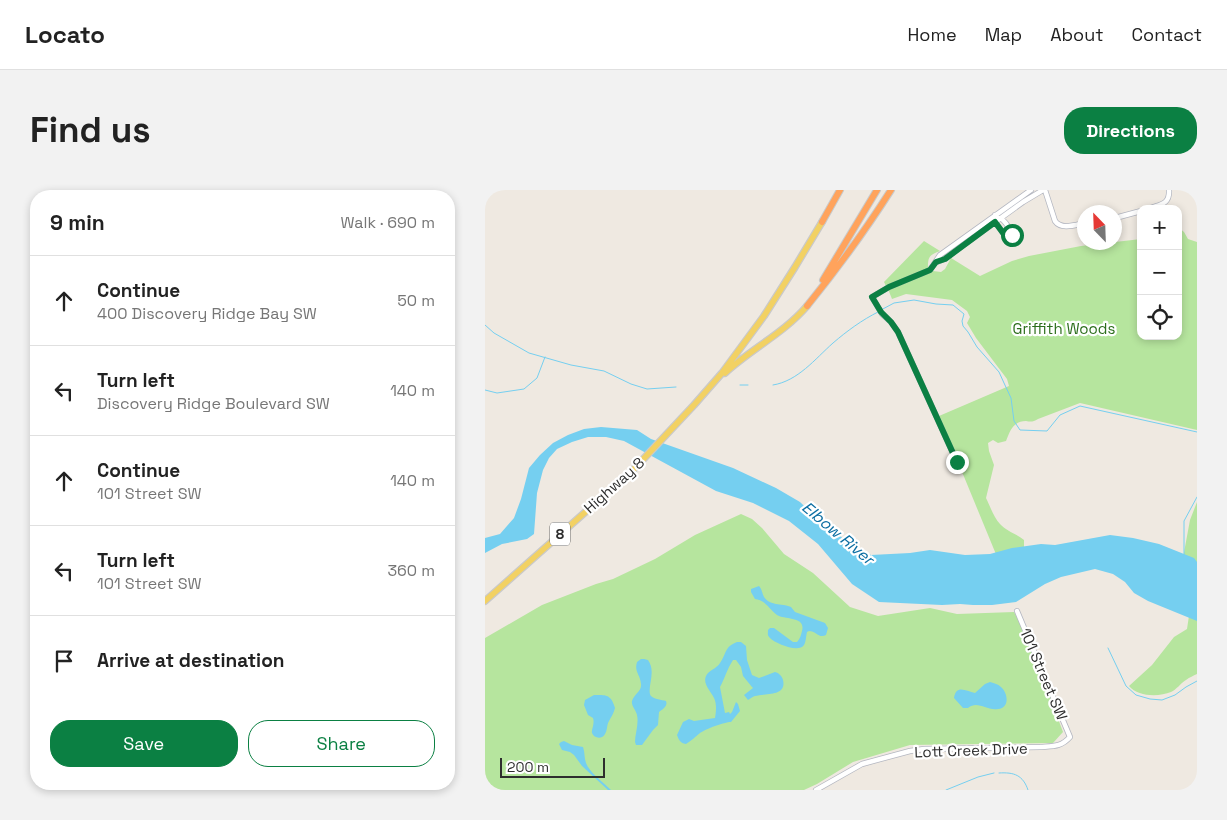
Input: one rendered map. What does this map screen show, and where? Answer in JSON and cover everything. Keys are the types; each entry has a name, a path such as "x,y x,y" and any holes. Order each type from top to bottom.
{"highway":[{"path":"823,222 826,210 839,190"},
{"path":"807,306 877,190"},
{"path":"807,306 863,233 891,190"}],"main road":[{"name":"Highway 8","path":"485,601 635,468 694,405 722,373 764,316 823,222"},
{"name":"Highway 8","path":"694,405 729,370 787,326 807,306"}],"street":[{"path":"957,462 898,332 881,312 872,297 889,287 930,270 940,255 1031,190"},
{"path":"936,262 945,259 995,222 1044,190 1058,225 1062,227 1077,224"},
{"path":"1158,205 1166,202 1169,198 1169,190"},
{"path":"1122,216 1137,212"},
{"path":"995,215 1001,218 1011,231 1011,237 1006,237 995,222 995,215"},
{"name":"101 Street SW","path":"1017,611 1070,737"},
{"name":"Lott Creek Drive","path":"816,790 862,764 909,751 1056,746 1065,743 1070,737"}],"green space":[{"name":"Griffith Woods","path":"1182,230 1188,239 1197,242 1197,430 1080,403 1031,422 1022,421 1013,427 1006,441 998,443 993,440 988,443 994,465 986,498 1000,524 1024,540 1024,551 1000,564 939,416 1009,386 1007,379 967,323 970,317 967,311 952,300 906,294 892,299 888,289 933,271 941,272 945,269 951,258 980,276 1012,261 1077,247 1077,250 1122,250 1122,241 1137,239 1137,340 1182,340"},
{"path":"924,241 940,251 929,257 928,269 886,286 884,282"},
{"path":"1197,502 1197,674 1187,679 1171,692 1161,695 1143,694 1129,686 1152,665 1174,637 1187,629 1193,589 1180,574 1190,520"},
{"path":"741,514 752,519 784,554 813,573 850,607 878,616 930,608 957,614 1014,612 1035,656 1063,732 1053,743 910,745 853,762 804,790 485,790 485,638 542,605 613,579 655,559 695,535"}],"water":[{"name":"Elbow River","path":"601,427 637,430 651,439 733,468 776,488 800,502 824,525 871,555 930,550 965,555 990,554 1012,548 1041,544 1055,545 1110,535 1159,544 1194,558 1197,562 1197,621 1148,601 1134,593 1125,582 1113,574 1095,569 1061,577 1045,584 1016,602 992,605 942,605 879,602 852,584 818,544 789,521 753,503 716,491 624,441 606,437 588,437 557,449 549,458 543,470 537,493 534,534 527,539 502,544 485,553 485,538 500,534 514,518 529,468 540,455 553,443 568,435 584,429"},
{"path":"759,586 764,597 769,602 791,607 795,612 825,623 828,628 826,635 821,636 809,631 807,632 804,645 797,648 787,647 770,638 768,630 774,628 793,642 797,642 801,635 802,626 801,623 794,619 777,615 764,603 755,599 751,589"},
{"path":"737,642 741,642 746,646 747,660 752,675 759,678 775,672 778,673 783,680 782,689 779,692 755,696 748,700 744,695 753,688 743,676 741,667 736,660 733,660 720,687 725,713 729,712 730,714 732,712 736,702 740,711 731,722 700,733 686,744 682,743 677,735 683,722 689,719 694,721 715,718 716,703 707,686 706,676 719,665 728,648"},
{"path":"641,659 648,660 651,665 651,696 666,701 666,704 659,712 658,725 642,745 636,745 637,718 632,703 641,686 636,668 637,662"},
{"path":"990,682 1000,686 1005,693 1007,700 1002,708 990,709 975,705 963,708 954,698 959,690 975,693"},
{"path":"594,695 607,696 612,700 615,708 608,723 606,733 601,737 596,737 592,733 593,718 588,715 584,705 585,700"},
{"path":"564,741 583,747 585,761 593,774 611,790 608,790 582,766 574,755 562,750 559,744"}],"waterway":[{"path":"881,310 894,303 914,300 953,305 964,314 963,326 977,347 999,372 1011,398 1014,421 1020,430 1047,431 1060,415 1080,406 1197,432"},
{"path":"773,385 782,383 798,374 844,334 878,312"},
{"path":"485,325 494,333 529,353 571,365 604,371 631,384 647,389 676,387"},
{"path":"485,390 497,393 524,389 537,378 545,357"},
{"path":"740,385 748,385"},
{"path":"1184,556 1184,521 1197,497"},
{"path":"1108,648 1126,686 1136,695 1162,700 1175,695 1197,681"},
{"path":"946,790 978,777 994,773"},
{"path":"999,773 1009,773 1021,778 1028,790"}],"route":[{"path":"957,462 898,332 881,312 872,297 889,287 930,270 936,262 945,259 995,222 1006,237 1009,238 1012,235"}]}
